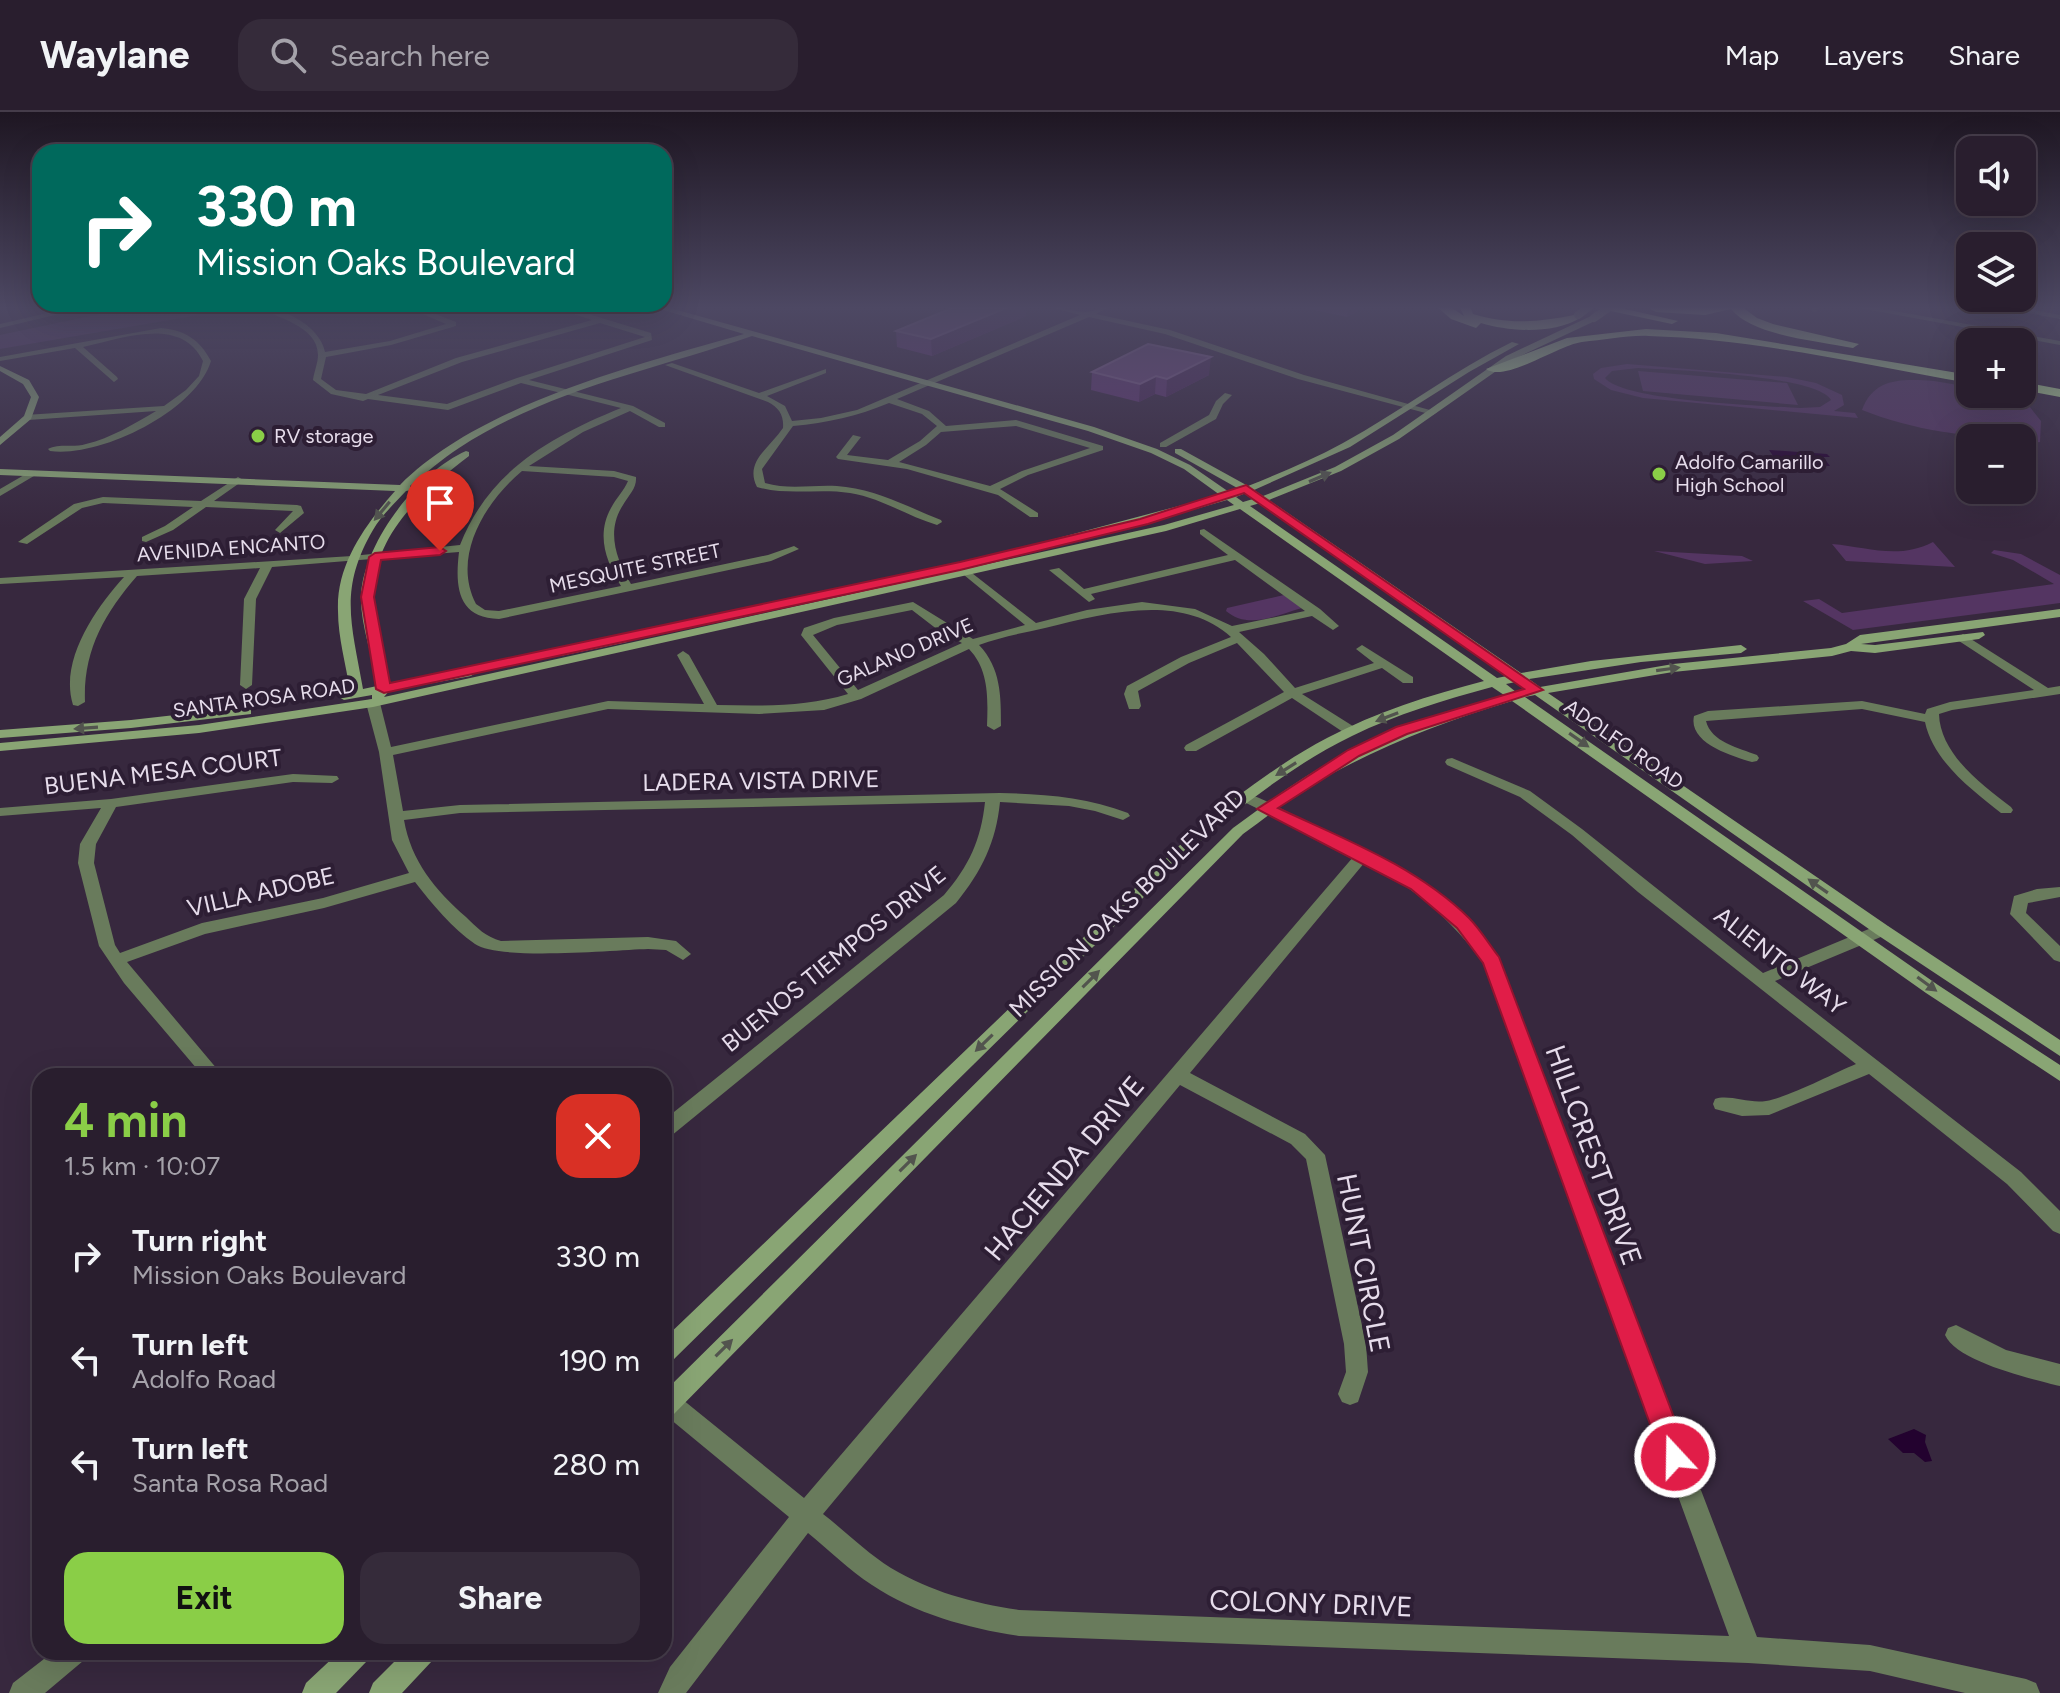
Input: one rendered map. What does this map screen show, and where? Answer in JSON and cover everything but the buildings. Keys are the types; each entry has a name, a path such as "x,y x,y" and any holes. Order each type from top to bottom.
{"highway":[{"path":"2036,381 2060,385"},
{"path":"2036,389 2060,393"}],"main road":[{"path":"0,442 28,417 35,403 34,391 23,380"},
{"path":"605,380 563,393 500,421 406,485 371,524 352,559 343,596 344,620 357,694 373,703 384,689 367,597 375,557 389,528 424,485 496,434 547,407 625,380"},
{"name":"ADOLFO ROAD","path":"929,380 1101,424 1163,445 1217,471 1882,930 2060,1049"},
{"name":"SANTA ROSA ROAD","path":"0,734 208,716 357,694 960,566 1144,521 1246,489 1328,455 1372,431 1451,380"},
{"name":"SANTA ROSA ROAD","path":"0,747 154,734 373,703 1166,528 1244,506 1317,479 1366,455 1477,380"},
{"name":"ADOLFO ROAD","path":"934,381 1154,451 1198,474 1864,938 1932,989 2060,1074"},
{"path":"0,472 424,485"},
{"path":"1944,640 1957,633 2060,619"},
{"name":"MISSION OAKS BOULEVARD","path":"672,1346 1209,825 1280,772 1351,731 1423,703 1517,677 1666,655 1820,643 1875,649 1963,638 2060,619"},
{"name":"MISSION OAKS BOULEVARD","path":"672,1397 1238,831 1266,809 1354,753 1402,730 1535,690 1705,663 1832,652 1850,647 1860,639 2060,619"},
{"path":"316,1693 350,1660"},
{"path":"383,1693 415,1660"}],"street":[{"path":"53,449 97,444 169,408 199,380"},
{"path":"319,380 320,385 334,392 448,407 520,380 630,408 662,425"},
{"path":"363,398 411,380"},
{"path":"712,380 777,403 789,424"},
{"path":"759,396 801,380"},
{"path":"789,424 833,419 937,380"},
{"path":"1291,380 1433,412"},
{"path":"1163,445 1214,416 1219,403 1228,395"},
{"path":"890,400 937,420 942,424 940,429"},
{"path":"28,417 169,408"},
{"path":"464,548 480,510 522,468 566,437 630,408"},
{"path":"1026,425 1043,416"},
{"path":"891,463 940,429 964,429 1004,422 1026,425 1099,449 1028,472 991,490"},
{"path":"789,424 784,437 758,463 757,479 761,485 830,488 868,494 937,522"},
{"path":"856,437 841,457 891,463 1008,495 1034,515"},
{"path":"522,468 614,474 633,479 612,516 608,548 611,562 628,588"},
{"path":"0,493 34,473"},
{"path":"146,539 169,528 238,480"},
{"path":"23,542 70,510 94,501 297,508 299,513 280,530"},
{"path":"1204,532 1333,626"},
{"name":"AVENIDA ENCANTO","path":"0,581 352,559 464,548"},
{"name":"MESQUITE STREET","path":"464,548 465,595 474,611 482,615 499,615 771,558 794,549"},
{"path":"1082,593 1236,556"},
{"path":"246,685 250,599 268,564"},
{"path":"1055,570 1102,610"},
{"path":"78,702 77,680 88,637 98,615 134,572"},
{"path":"968,573 1034,627"},
{"path":"856,696 807,635 809,629 913,606 921,609 938,626 970,644 994,678 994,726"},
{"name":"GALANO DRIVE","path":"386,752 597,706 802,708 856,696 970,644 1102,610 1142,606 1202,614 1235,634 1292,693 1351,731"},
{"path":"1134,706 1130,694 1132,689 1235,634 1316,612"},
{"path":"1963,638 2053,691"},
{"path":"1362,649 1408,680"},
{"path":"683,655 713,709"},
{"path":"1191,748 1292,693 1382,664"},
{"path":"2006,810 1986,795 1938,741 1930,719 1932,712 1939,708 2053,691"},
{"path":"373,703 386,752 400,840 418,876 442,905 483,942 501,947 648,943 670,945 683,954"},
{"path":"1752,758 1705,736 1699,728 1699,719 1708,715 1862,705 1930,719"},
{"name":"ALIENTO WAY","path":"1452,762 1525,794 2014,1178 2060,1225"},
{"name":"BUENA MESA COURT","path":"0,812 111,803 293,778 332,779"},
{"name":"HILLCREST DRIVE","path":"1245,797 1417,885 1449,909 1477,939 1500,977 1748,1650"},
{"name":"LADERA VISTA DRIVE","path":"398,816 460,809 993,799 1084,802 1123,816"},
{"name":"BUENOS TIEMPOS DRIVE","path":"672,1125 950,899 973,873 983,853 990,832 993,799"},
{"path":"111,803 88,844 86,863 107,946 207,1068"},
{"name":"HACIENDA DRIVE","path":"672,1693 680,1677 807,1516 1363,855"},
{"name":"VILLA ADOBE","path":"117,960 202,929 324,903 418,876"},
{"path":"2056,892 2020,900 2018,914 2060,956"},
{"path":"1762,980 1882,930"},
{"path":"1722,1104 1742,1109 1769,1108 1872,1065"},
{"name":"HUNT CIRCLE","path":"1179,1076 1298,1139 1315,1155 1355,1344 1357,1372 1350,1394"},
{"path":"1956,1335 1972,1346 2008,1361 2060,1375"},
{"name":"COLONY DRIVE","path":"672,1408 879,1575 916,1597 951,1611 988,1620 1042,1626 1748,1650 1870,1658 2026,1693"},
{"path":"23,1693 64,1660"}],"shaded area":[{"path":"1595,380 1608,380 1638,392 1728,404 1800,408 1820,407 1831,400 1820,392 1777,380 1800,380 1842,395 1844,405 1834,411 1855,413 1858,418 1643,398 1611,390"},
{"path":"1640,380 1787,383 1798,405 1643,391"},
{"path":"1911,380 1956,385 1956,408 2031,408 2041,421 2040,442 2036,442 2036,424 1956,424 1956,433 1901,423 1862,410 1867,399 1882,386"},
{"path":"1769,450 1827,454 1830,457 1823,457 1830,466 1778,463"},
{"path":"1933,542 1955,567 1846,561 1832,544 1895,551"},
{"path":"1994,550 2021,554 2060,575 2060,603 1853,630 1803,601 1819,599 1842,613 2054,584 2013,560 1991,553"},
{"path":"1654,551 1742,556 1753,561 1705,564"},
{"path":"1284,595 1302,608 1253,620 1235,617 1226,611 1227,608"},
{"path":"1914,1429 1926,1435 1925,1442 1932,1461 1925,1462 1914,1453 1903,1453 1888,1439"}],"place":[{"name":"RV storage","path":"258,436"},
{"name":"Adolfo Camarillo High School","path":"1659,474"}],"route":[{"path":"440,551 375,557 367,597 384,689 960,566 1144,521 1246,489 1535,690 1402,730 1354,753 1266,809 1363,855 1432,895 1464,923 1492,962 1675,1457"}]}
